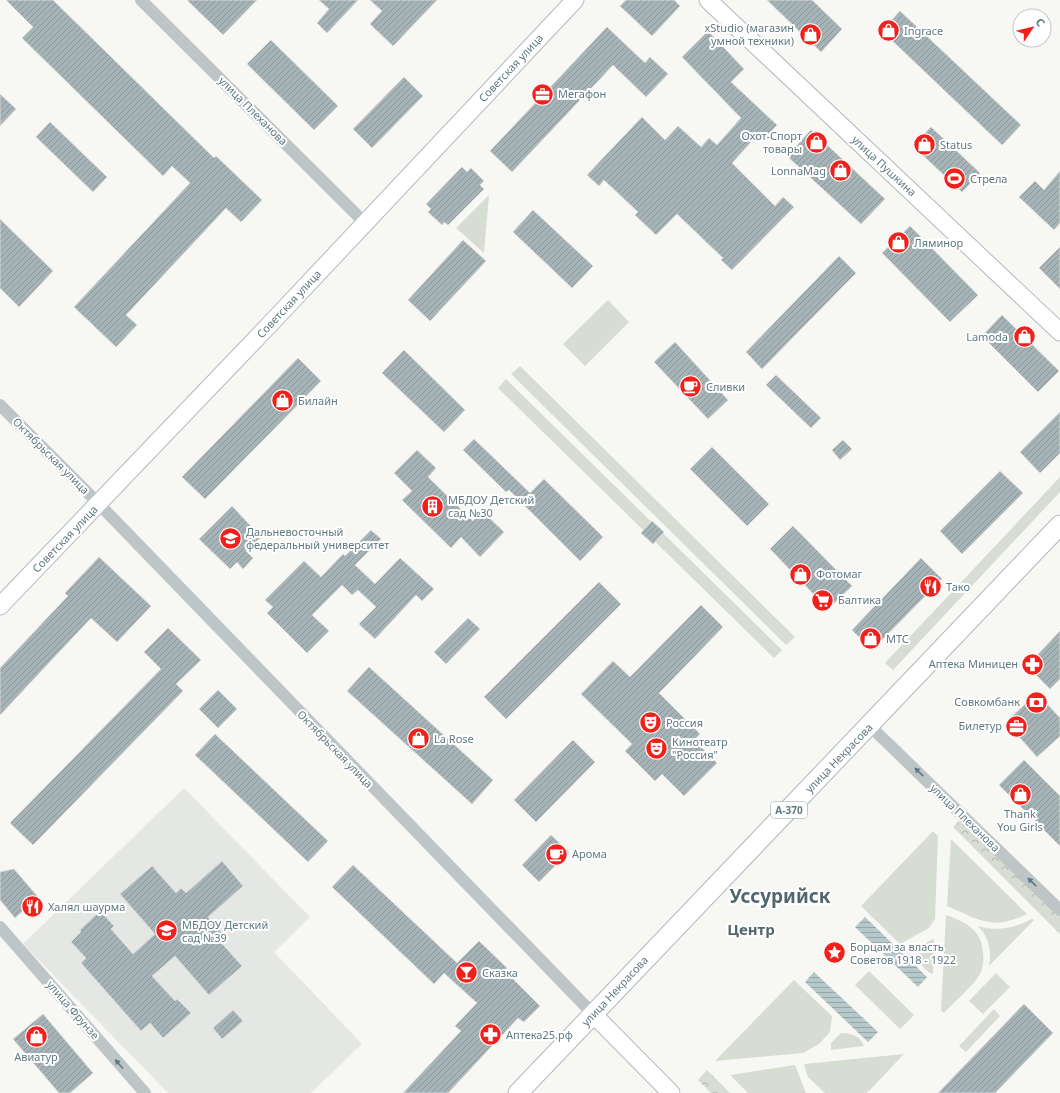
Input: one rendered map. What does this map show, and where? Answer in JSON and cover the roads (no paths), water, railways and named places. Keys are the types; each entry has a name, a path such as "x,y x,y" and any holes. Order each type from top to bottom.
{"main road":[{"name":"Советская улица","path":"0,606 99,504 575,0"},
{"name":"улица Пушкина","path":"708,0 1060,332"},
{"name":"улица Некрасова","path":"518,1093 1060,526"},
{"name":"Октябрьская улица","path":"593,1014 671,1093"}],"street":[{"name":"улица Плеханова","path":"141,0 365,223"},
{"name":"Октябрьская улица","path":"0,405 99,504 593,1014"},
{"name":"улица Плеханова","path":"870,726 1060,910"},
{"name":"улица Фрунзе","path":"0,927 146,1093"}],"place":[{"name":"Ingrace","path":"888,31"},
{"name":"xStudio (магазин умной техники)","path":"810,34"},
{"name":"Мегафон","path":"542,94"},
{"name":"Охот-Спорт товары","path":"817,142"},
{"name":"Status","path":"925,145"},
{"name":"LonnaMag","path":"841,171"},
{"name":"Стрела","path":"954,179"},
{"name":"Ляминор","path":"899,243"},
{"name":"Lamoda","path":"1024,337"},
{"name":"Сливки","path":"690,387"},
{"name":"Билайн","path":"283,401"},
{"name":"МБДОУ Детский сад №30","path":"433,506"},
{"name":"Дальневосточный федеральный университет","path":"230,538"},
{"name":"Фотомаг","path":"800,574"},
{"name":"Тако","path":"930,587"},
{"name":"Балтика","path":"822,600"},
{"name":"МТС","path":"871,639"},
{"name":"Аптека Миницен","path":"1033,664"},
{"name":"Совкомбанк","path":"1036,702"},
{"name":"Россия","path":"650,723"},
{"name":"Билетур","path":"1017,726"},
{"name":"La Rose","path":"419,739"},
{"name":"Кинотеатр \"Россия\"","path":"657,748"},
{"name":"Thank You Girls","path":"1020,794"},
{"name":"Арома","path":"556,854"},
{"name":"Халял шаурма","path":"32,907"},
{"name":"МБДОУ Детский сад №39","path":"167,931"},
{"name":"Борцам за власть Советов 1918 - 1922","path":"835,953"},
{"name":"Сказка","path":"466,973"},
{"name":"Аптека25.рф","path":"491,1035"},
{"name":"Авиатур","path":"36,1037"}],"district":[{"name":"Уссурийск","path":"780,896"},
{"name":"Центр","path":"751,930"}]}
